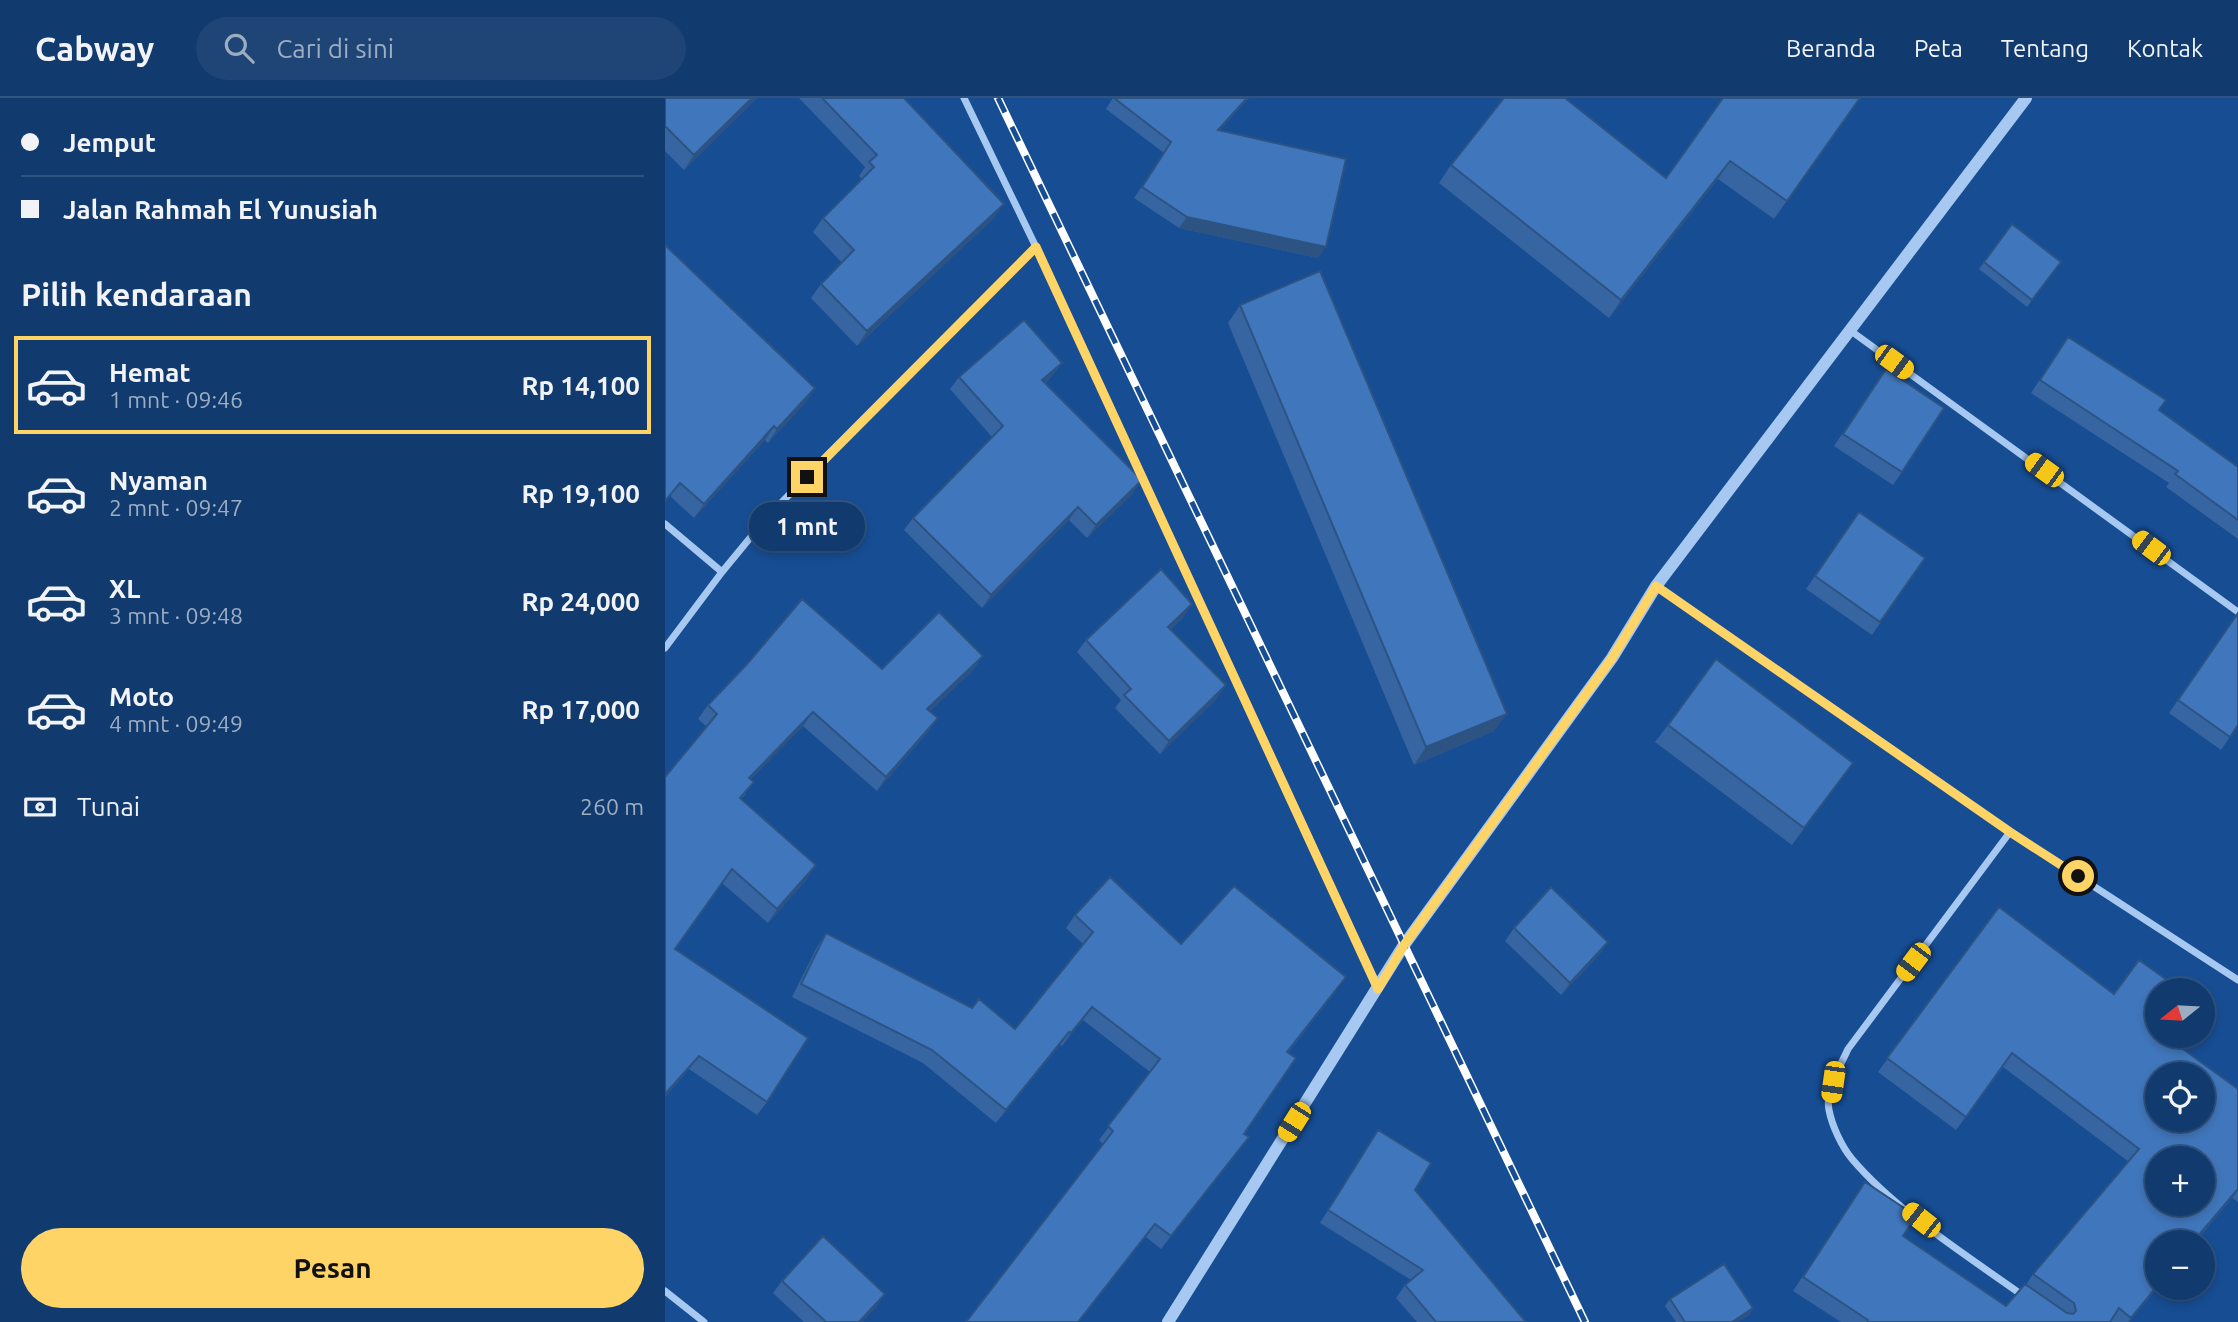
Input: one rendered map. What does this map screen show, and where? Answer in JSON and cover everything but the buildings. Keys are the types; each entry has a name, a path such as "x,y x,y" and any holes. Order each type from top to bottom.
{"street":[{"path":"964,98 1036,247 1378,989"},
{"path":"1168,1322 1404,945 1612,658 1656,586 2026,98"},
{"path":"665,648 769,515 1036,247"},
{"path":"1851,331 2238,612"},
{"path":"665,524 722,572"},
{"path":"1656,586 2010,832 2238,980"},
{"path":"2010,832 1848,1049 1833,1082 1829,1108 1850,1157 1881,1189 1960,1251 2028,1298"},
{"path":"665,1291 704,1322"}],"railway":[{"path":"998,98 1585,1322"}],"route":[{"path":"807,477 1036,247 1378,989 1404,945 1612,658 1656,586 2010,832 2078,876"}]}
